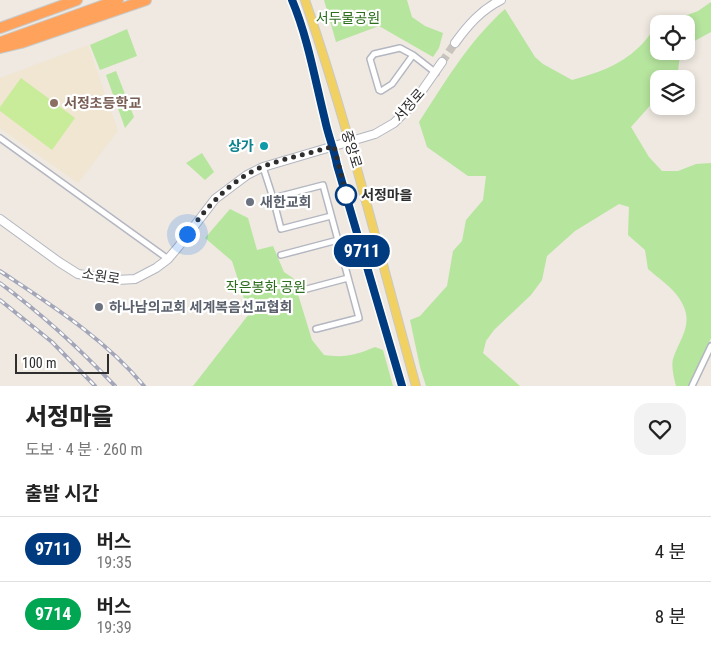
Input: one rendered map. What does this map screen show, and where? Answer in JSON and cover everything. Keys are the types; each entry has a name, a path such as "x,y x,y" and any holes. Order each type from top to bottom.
{"highway":[{"path":"0,22 56,0"},
{"path":"0,28 77,0"},
{"path":"0,42 118,0"},
{"path":"0,48 146,0"}],"main road":[{"name":"중앙로","path":"292,0 303,25 326,126 334,146 340,174 402,386"},
{"name":"중앙로","path":"305,0 350,141 416,386"},
{"path":"455,43 465,28 489,6 501,0"},
{"name":"서정로","path":"350,141 375,134 394,123 412,105 442,62"},
{"name":"소원로","path":"0,219 78,274 117,280 135,279 168,259 215,199 247,175 263,166 350,141"}],"street":[{"name":"서정로","path":"413,55 392,84 381,91 379,90 370,59 380,52 400,48 413,55 436,73"},
{"path":"0,138 168,259"},
{"path":"263,166 281,229 331,216"},
{"path":"272,198 323,185 359,318 316,329"},
{"path":"281,255 338,240"},
{"path":"304,290 348,278"},
{"path":"692,386 711,346"}],"shaded area":[{"name":"서정초등학교","path":"88,45 118,131 78,183 0,128 0,78"}],"green space":[{"name":"서두물공원","path":"324,0 407,0 412,17 425,26 443,33 439,48 433,57 379,26 336,42"},
{"path":"711,2 711,32 695,41 695,15 687,15 698,11"},
{"path":"505,9 535,57 543,64 572,80 599,72 616,64 641,46 650,34 650,60 680,60 678,70 650,70 650,106 631,127 649,157 662,171 678,171 696,164 711,163 711,338 690,386 676,386 672,362 685,330 686,315 684,307 672,290 648,269 645,250 628,235 629,207 619,204 575,231 547,256 542,280 531,295 494,330 486,341 483,353 520,386 426,386 410,320 420,316 447,286 453,251 462,241 466,220 483,200 486,176 468,176 427,147 419,122 448,77 492,21"},
{"path":"127,29 137,56 100,70 90,45"},
{"path":"116,71 134,117 125,128 106,75"},
{"path":"21,78 75,118 52,150 0,111 0,107"},
{"path":"202,153 214,172 205,180 186,163"},
{"name":"작은봉화 공원","path":"230,209 248,218 257,250 273,246 284,272 293,278 312,340 324,355 350,355 375,347 383,350 393,386 193,386 249,314 232,261 205,238"}],"tunnel":[{"path":"442,62 455,43"}],"railway":[{"path":"0,271 94,337 144,386"},
{"path":"0,283 60,332 115,386"},
{"path":"0,300 52,342 95,386"}],"bus line":[{"name":"9711","path":"292,0 303,25 326,126 334,146 337,165 402,386"}],"place":[{"name":"서정초등학교","path":"54,103"},
{"name":"상가","path":"264,146"},
{"name":"서정마을","path":"346,195"},
{"name":"새한교회","path":"250,202"},
{"name":"하나남의교회 세계복음선교협회","path":"99,307"}],"route":[{"path":"187,234 215,199 247,175 263,166 334,146 337,165 348,202 346,195"}]}
